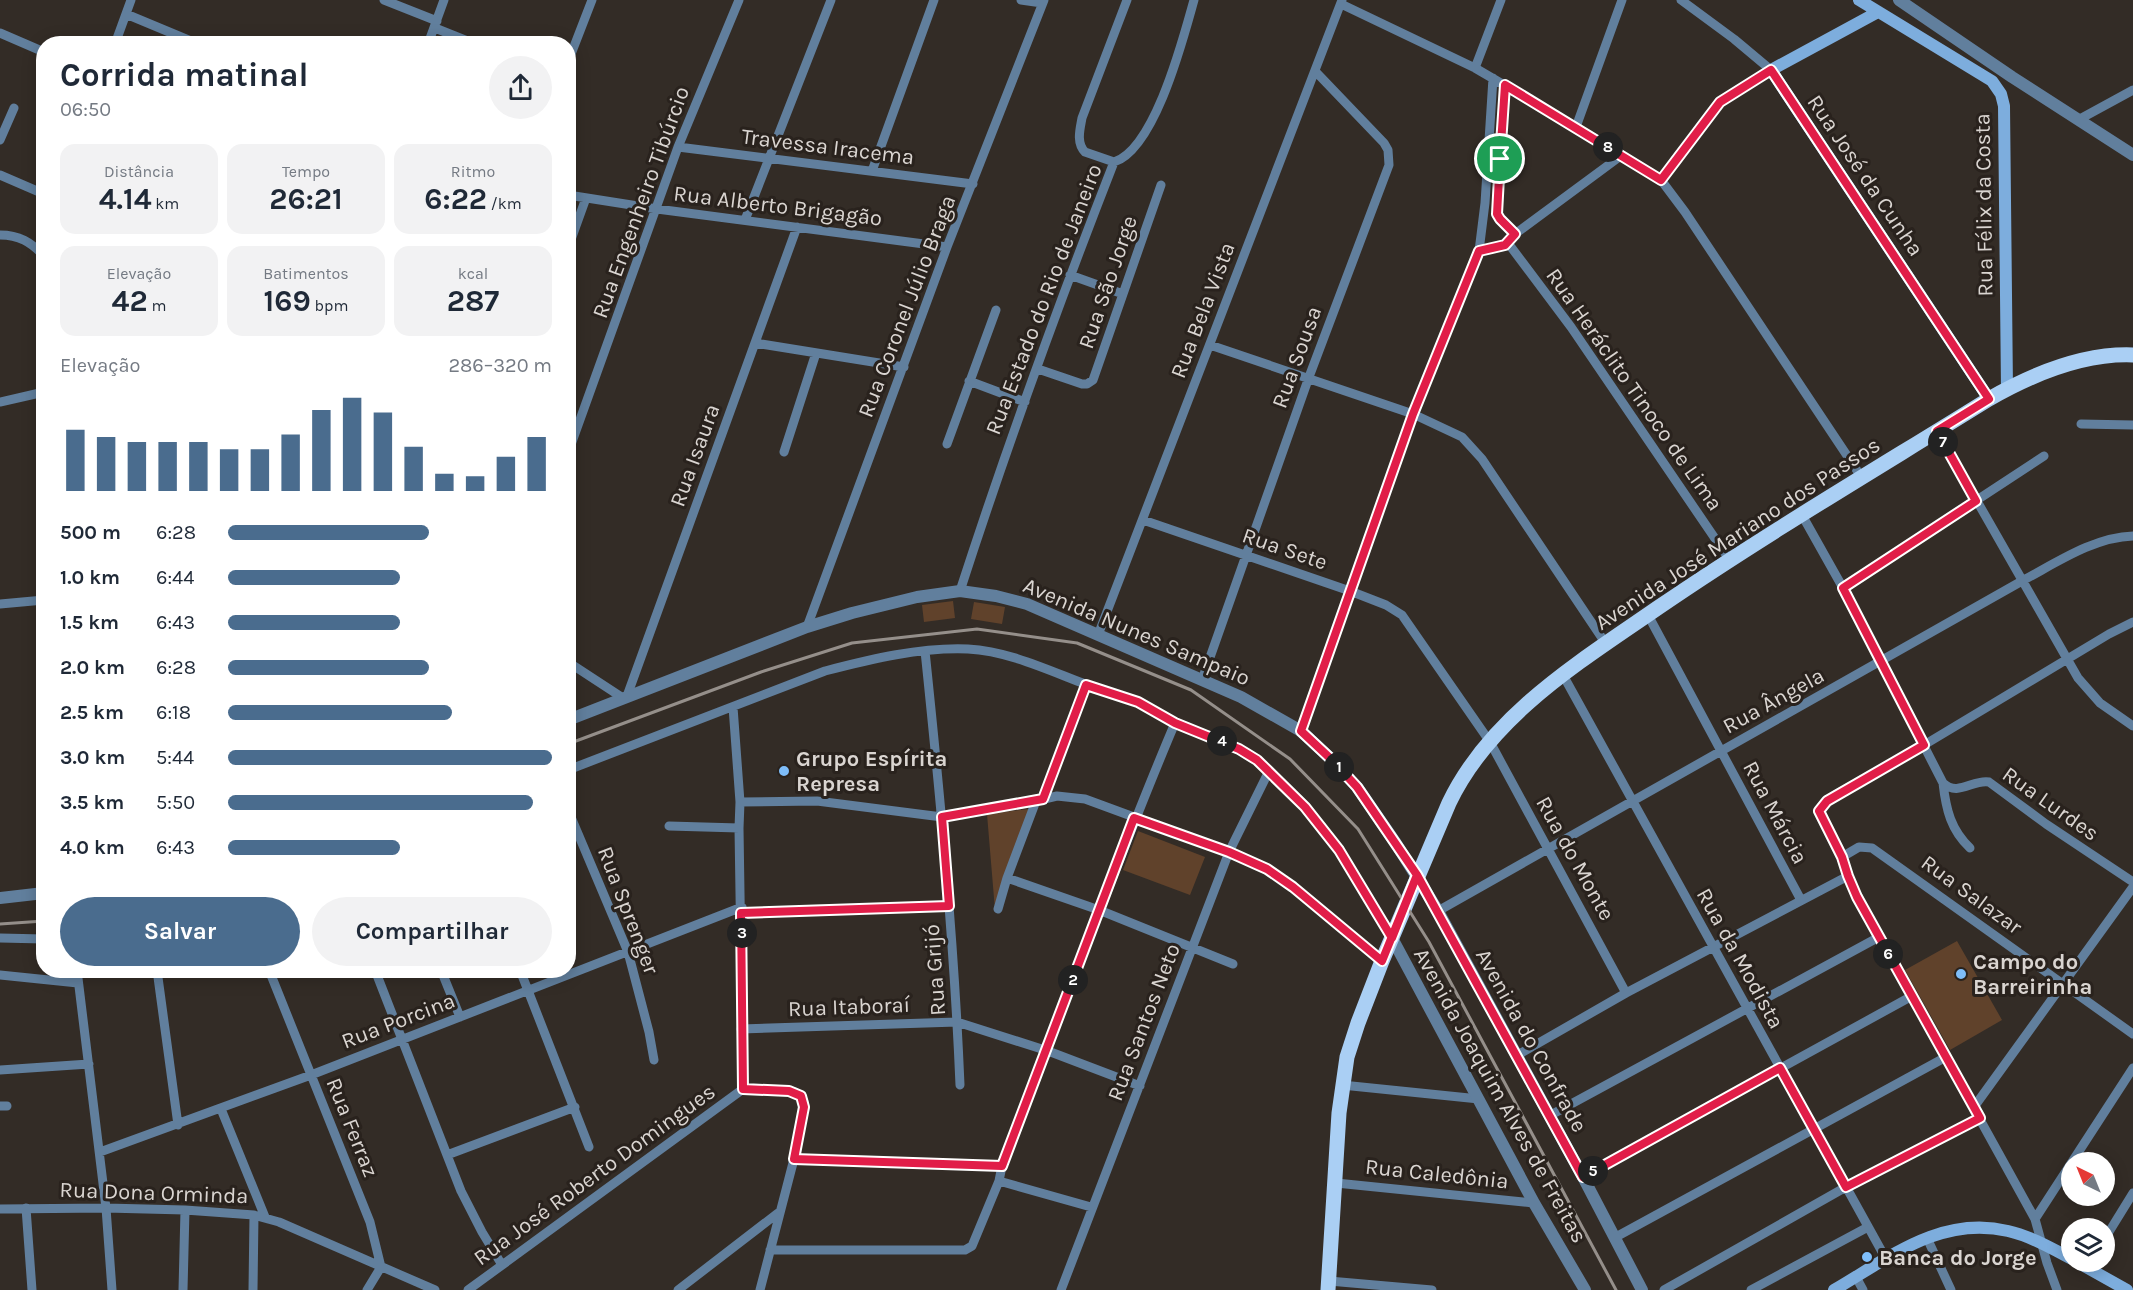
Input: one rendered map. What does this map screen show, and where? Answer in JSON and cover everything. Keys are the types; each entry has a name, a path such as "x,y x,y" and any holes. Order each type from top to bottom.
{"main road":[{"name":"Rua Félix da Costa","path":"1859,0 1992,81 2001,94 2004,106 2007,389"},
{"path":"1771,70 1878,12"},
{"name":"Rua José da Cunha","path":"1771,70 1989,399"},
{"name":"Avenida José Mariano dos Passos","path":"1329,1285 1342,1085 1352,1040 1417,875 1455,790 1470,766 1490,742 1532,700 1563,675 1729,559 1989,399 2055,369 2085,360 2133,355"},
{"path":"1834,1290 1886,1259 1927,1238 1955,1228 1984,1227 2009,1231 2061,1253"},
{"path":"2099,1272 2127,1290"}],"street":[{"path":"118,36 131,0"},
{"path":"384,0 459,36"},
{"path":"431,36 444,0"},
{"path":"576,41 592,0"},
{"name":"Rua Engenheiro Tibúrcio","path":"576,431 678,147 720,41 739,0"},
{"path":"745,220 831,0"},
{"path":"872,171 934,0"},
{"path":"1021,0 1043,2"},
{"path":"1114,162 1085,152 1079,141 1082,118 1127,0"},
{"name":"Rua Estado do Rio de Janeiro","path":"960,591 1070,274 1114,162 1128,154 1142,138 1176,62 1194,0"},
{"path":"1475,68 1501,0"},
{"path":"1576,127 1622,0"},
{"name":"Rua José da Cunha","path":"1681,0 1771,70"},
{"path":"1899,0 2078,120 2133,154"},
{"name":"Rua Coronel Júlio Braga","path":"807,627 947,247 1043,2"},
{"path":"1341,2 1493,78 1661,180 1685,212 1862,478"},
{"name":"Rua Bela Vista","path":"1098,634 1341,2"},
{"path":"126,14 179,36"},
{"path":"0,33 36,49"},
{"path":"1944,51 1949,33"},
{"path":"1661,180 1720,102 1771,70"},
{"name":"Rua Sousa","path":"1202,680 1309,377 1390,161 1384,143 1315,71"},
{"path":"1301,731 1413,414 1479,251 1485,203 1493,78"},
{"path":"1505,85 1497,210 1500,219 1515,234"},
{"path":"2078,120 2133,90"},
{"path":"0,140 14,108"},
{"name":"Travessa Iracema","path":"678,147 973,184"},
{"path":"1479,251 1508,243 1515,234 1622,155"},
{"path":"0,175 36,191"},
{"name":"Rua São Jorge","path":"1038,369 1082,384 1090,383 1095,376 1161,185"},
{"name":"Rua Alberto Brigagão","path":"576,196 947,247"},
{"path":"576,226 586,198"},
{"name":"Rua Isaura","path":"625,697 797,227"},
{"path":"0,235 19,237 36,249"},
{"name":"Rua Heráclito Tinoco de Lima","path":"1508,243 1577,336 1729,559"},
{"path":"1070,274 1122,294"},
{"path":"947,444 996,310"},
{"path":"755,343 904,367"},
{"path":"1210,345 1413,414 1451,430 1469,443 1606,644"},
{"path":"784,452 816,353"},
{"path":"969,381 1025,402"},
{"path":"0,402 36,394"},
{"path":"2081,424 2133,425"},
{"path":"1937,431 2066,659 2090,693 2133,726"},
{"path":"1843,588 2044,456"},
{"path":"1802,515 1843,588 1943,783 1945,803 1956,833 1970,848"},
{"name":"Rua Sete","path":"1143,520 1350,591 1397,611 1406,619 1490,742"},
{"name":"Rua Ângela","path":"1438,911 2022,581 2074,553 2115,538 2133,536"},
{"name":"Avenida Nunes Sampaio","path":"576,717 835,618 917,597 960,591 996,596 1026,604 1241,697 1301,731 1357,787 1417,875"},
{"path":"0,604 36,601"},
{"name":"Rua Márcia","path":"1648,615 1801,900"},
{"path":"2057,1290 2035,1219 1879,937 1819,811 1827,801 2066,659 2133,622"},
{"name":"Avenida Joaquim Alves de Freitas","path":"576,767 825,671 859,662 952,649 983,650 1019,660 1138,702 1175,723 1239,749 1269,771 1305,807 1339,850 1392,938 1534,1203 1585,1290"},
{"name":"Rua Grijó","path":"925,651 942,817 960,1085"},
{"path":"576,667 625,697"},
{"name":"Rua da Modista","path":"1563,675 1886,1259"},
{"path":"998,909 1007,878 1086,685"},
{"path":"733,707 740,802 743,1089 789,1091 801,1096 804,1107 794,1159 778,1213 760,1290"},
{"path":"770,1250 965,1250 974,1244 1134,818 1175,723"},
{"name":"Rua do Monte","path":"1490,742 1626,993"},
{"name":"Rua Santos Neto","path":"1061,1290 1229,852 1269,771"},
{"name":"Rua Lurdes","path":"1943,783 1952,789 1960,789 1984,781 1989,782 2133,884"},
{"path":"740,802 817,801 942,817 1066,796 1085,799 1250,860 1281,878 1382,961"},
{"path":"669,826 739,828"},
{"name":"Rua Sprenger","path":"576,829 628,952 654,1060"},
{"name":"Rua Salazar","path":"1842,857 1859,847 1872,848 2133,1034"},
{"name":"Avenida do Confrade","path":"1417,875 1583,1177 1642,1290"},
{"path":"1516,1056 1626,993 1848,876"},
{"path":"1007,878 1099,910 1233,964"},
{"path":"1974,1107 2064,984 2133,884"},
{"path":"0,898 36,894"},
{"name":"Rua Porcina","path":"576,972 741,910 949,906"},
{"path":"1549,1116 1879,937"},
{"path":"0,938 36,939"},
{"path":"0,975 78,983"},
{"path":"78,978 100,1152 112,1290"},
{"path":"158,978 178,1125"},
{"name":"Rua Ferraz","path":"272,978 370,1222 381,1267"},
{"path":"378,978 469,1209 502,1265"},
{"path":"444,978 460,1017"},
{"path":"523,978 589,1147"},
{"name":"Rua Porcina","path":"100,1152 222,1109 561,978"},
{"path":"1583,1177 1911,996"},
{"name":"Rua Itaboraí","path":"741,1029 957,1022 1047,1051 1140,1086"},
{"path":"1614,1238 1946,1058"},
{"path":"0,1070 89,1064"},
{"path":"2035,1219 2133,1068"},
{"path":"1342,1085 1479,1099"},
{"name":"Rua José Roberto Domingues","path":"468,1290 743,1089"},
{"path":"447,1155 575,1107"},
{"path":"222,1109 265,1217"},
{"path":"1664,1290 1846,1187 1980,1118"},
{"path":"794,1159 1002,1166"},
{"path":"999,1181 1091,1207"},
{"name":"Rua Caledônia","path":"1336,1183 1534,1203"},
{"path":"2115,1222 2133,1193"},
{"path":"27,1208 32,1290"},
{"name":"Rua Dona Orminda","path":"0,1209 185,1210 265,1217 435,1290"},
{"path":"183,1290 185,1210"},
{"path":"678,1290 778,1213"},
{"path":"253,1290 254,1215"},
{"path":"1751,1290 1868,1227"},
{"path":"1927,1238 1951,1290"},
{"path":"367,1290 381,1267"},
{"path":"1856,1277 1863,1290"},
{"path":"1329,1285 1432,1290"}],"shaded area":[{"path":"953,601 955,618 924,622 922,605"},
{"path":"974,602 1005,607 1002,624 971,619"},
{"path":"1029,809 995,910 987,814"},
{"path":"1138,831 1205,857 1190,895 1123,870"},
{"path":"1957,941 2002,1020 1950,1050 1905,970"}],"railway":[{"path":"576,741 761,672 852,643 977,629 1077,643 1191,690 1290,759 1358,829 1429,942 1616,1290"},
{"path":"0,924 36,922"}],"place":[{"name":"Grupo Espírita Represa","path":"784,771"},
{"name":"Campo do Barreirinha","path":"1961,974"},
{"name":"Banca do Jorge","path":"1867,1257"}],"route":[{"path":"1500,159 1497,214 1515,234 1505,245 1479,251 1413,414 1317,680 1301,731 1357,787 1417,875 1392,938 1382,961 1293,887 1267,869 1250,860 1134,818 1002,1166 794,1159 804,1107 801,1096 789,1091 743,1089 741,913 949,906 942,817 1043,799 1086,685 1138,702 1175,723 1222,741 1257,760 1305,807 1339,850 1392,938 1405,905 1417,875 1583,1177 1780,1068 1846,1187 1980,1118 1857,897 1842,857 1819,811 1827,801 1924,745 1843,588 1976,501 1937,431 1989,399 1771,70 1720,102 1661,180 1505,85 1500,159"}]}
